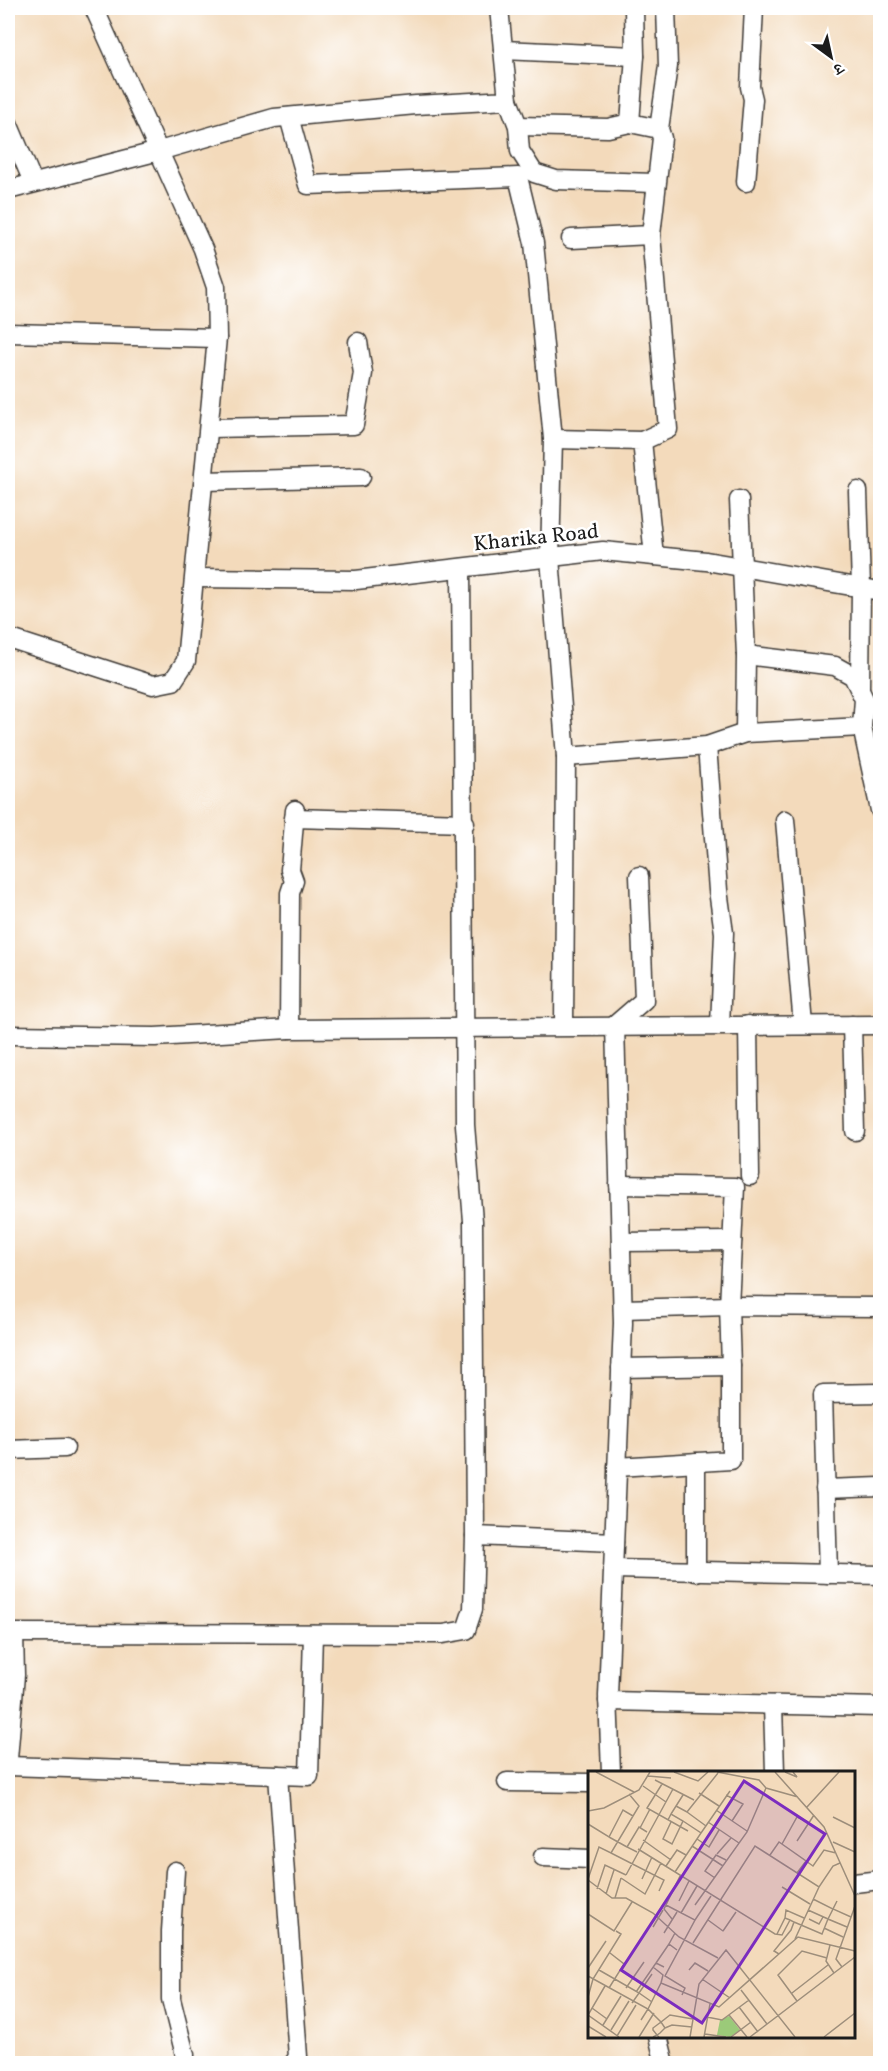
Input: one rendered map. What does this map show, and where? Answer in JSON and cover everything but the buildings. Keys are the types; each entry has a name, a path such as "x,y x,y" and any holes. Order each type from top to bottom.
{"street":[{"path":"8,638 153,685 173,681 186,661 217,338 216,287 203,249 94,8"},
{"path":"499,8 508,100 518,126 520,151 534,172 556,180 655,183"},
{"path":"630,123 635,56 634,8"},
{"path":"553,439 642,441 668,429 651,235 655,183 662,138 659,129 668,66 666,8"},
{"path":"746,182 753,99 750,87 754,8"},
{"path":"503,50 635,56"},
{"path":"8,190 159,151 274,118 508,100"},
{"path":"289,117 308,185 519,177 534,243 553,439 550,558 566,757 564,1026"},
{"path":"8,123 33,182"},
{"path":"518,126 608,128 630,123 659,129"},
{"path":"571,239 651,235"},
{"path":"8,333 217,338"},
{"path":"208,428 354,425 363,373 358,342"},
{"path":"642,441 654,556"},
{"path":"204,481 361,477"},
{"path":"858,491 861,587 860,688"},
{"path":"739,500 746,655 745,733"},
{"name":"Kharika Road","path":"195,578 356,580 603,552 742,567 880,591"},
{"path":"8,1759 15,1675 11,1633 443,1634 466,1630 474,1608 475,1536 473,1221 465,1125 465,823 461,568"},
{"path":"746,655 835,666 854,676 864,699 862,727 880,810"},
{"path":"566,757 707,746 745,733 862,727"},
{"path":"707,746 718,890 724,933 720,1025"},
{"path":"289,1029 290,893 294,881 290,870 295,814 465,823"},
{"path":"785,820 803,1025"},
{"path":"615,1025 644,1000 639,876"},
{"path":"611,1771 608,1701 622,1309 615,1025"},
{"path":"748,1025 750,1176"},
{"path":"852,1025 855,1131"},
{"path":"8,1035 155,1037 289,1029 466,1026 880,1025"},
{"path":"617,1467 731,1460 729,1306 735,1187 620,1185"},
{"path":"621,1242 732,1241"},
{"path":"622,1309 729,1306 880,1307"},
{"path":"621,1368 731,1366"},
{"path":"828,1574 823,1394 880,1393"},
{"path":"8,1450 66,1449"},
{"path":"696,1462 696,1572"},
{"path":"825,1489 880,1487"},
{"path":"475,1536 614,1542"},
{"path":"613,1569 880,1575"},
{"path":"8,1767 309,1776 313,1634"},
{"path":"608,1701 880,1707"},
{"path":"773,1705 774,1771"},
{"path":"278,1775 298,2056 293,2064"},
{"path":"507,1782 588,1783"},
{"path":"543,1857 588,1859"},
{"path":"175,1871 171,1931 171,1999 185,2055 184,2064"},
{"path":"855,1883 880,1880"},
{"path":"658,2038 664,2064"}]}
